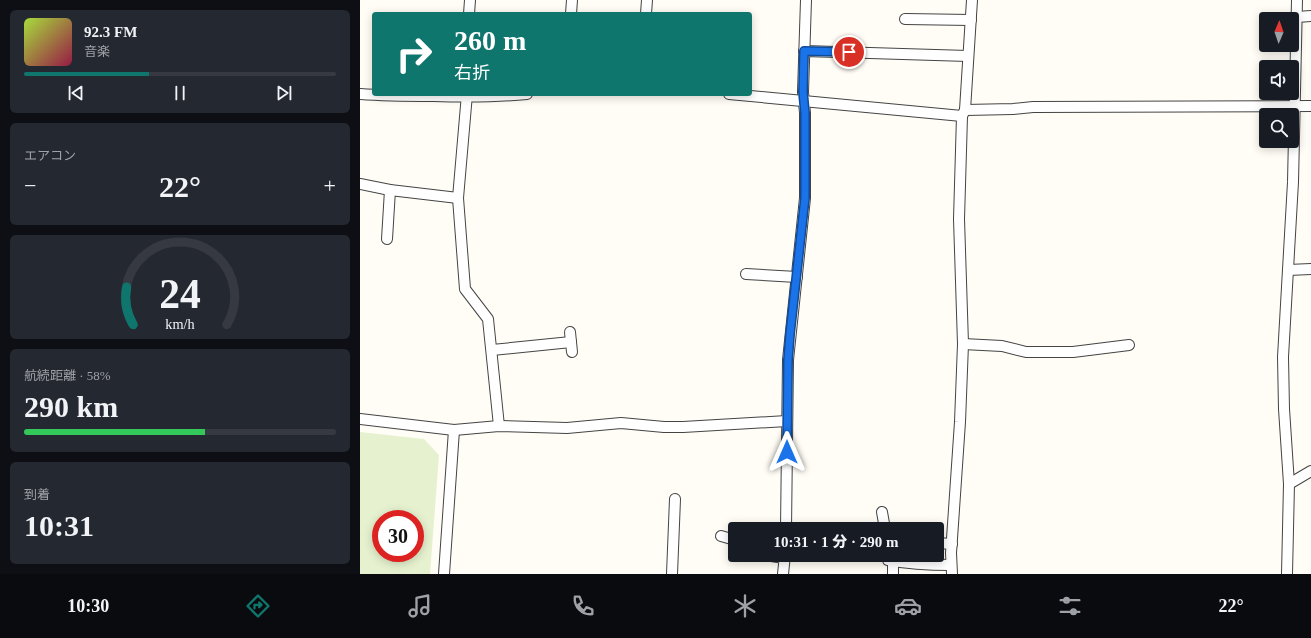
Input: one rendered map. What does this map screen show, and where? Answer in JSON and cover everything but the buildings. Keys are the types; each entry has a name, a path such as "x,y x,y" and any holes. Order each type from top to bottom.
{"street":[{"path":"469,12 470,0"},
{"path":"571,12 572,0"},
{"path":"646,12 647,0"},
{"path":"786,522 788,360 791,319 805,198 804,51 806,0"},
{"path":"907,562 952,570 952,544 960,422 963,344 958,219 972,0"},
{"path":"1297,12 1298,0"},
{"path":"1299,17 1311,16"},
{"path":"905,19 971,20"},
{"path":"804,51 968,56"},
{"path":"1287,574 1289,484 1284,409 1283,357 1293,182 1296,52"},
{"path":"360,94 372,94"},
{"path":"499,426 488,319 464,289 458,198 466,96 507,96"},
{"path":"748,96 804,102 964,113 1033,107 1311,106"},
{"path":"360,184 390,190 458,198"},
{"path":"387,239 390,190"},
{"path":"1288,270 1311,269"},
{"path":"746,274 797,277"},
{"path":"492,350 571,342"},
{"path":"963,344 1002,346 1026,352 1073,352 1129,345"},
{"path":"360,419 454,430 499,426 567,428 621,423 664,427 683,427 787,421"},
{"path":"444,574 454,430"},
{"path":"1289,484 1311,471"},
{"path":"672,574 675,499"},
{"path":"882,512 884,522"},
{"path":"721,536 728,538"},
{"path":"944,543 952,544"},
{"path":"783,574 784,562"},
{"path":"891,562 893,574"}],"green space":[{"path":"360,432 424,439 439,455 430,574 360,574"}],"route":[{"path":"787,452 788,360 805,198 805,113 803,92 804,51 849,52"}]}
